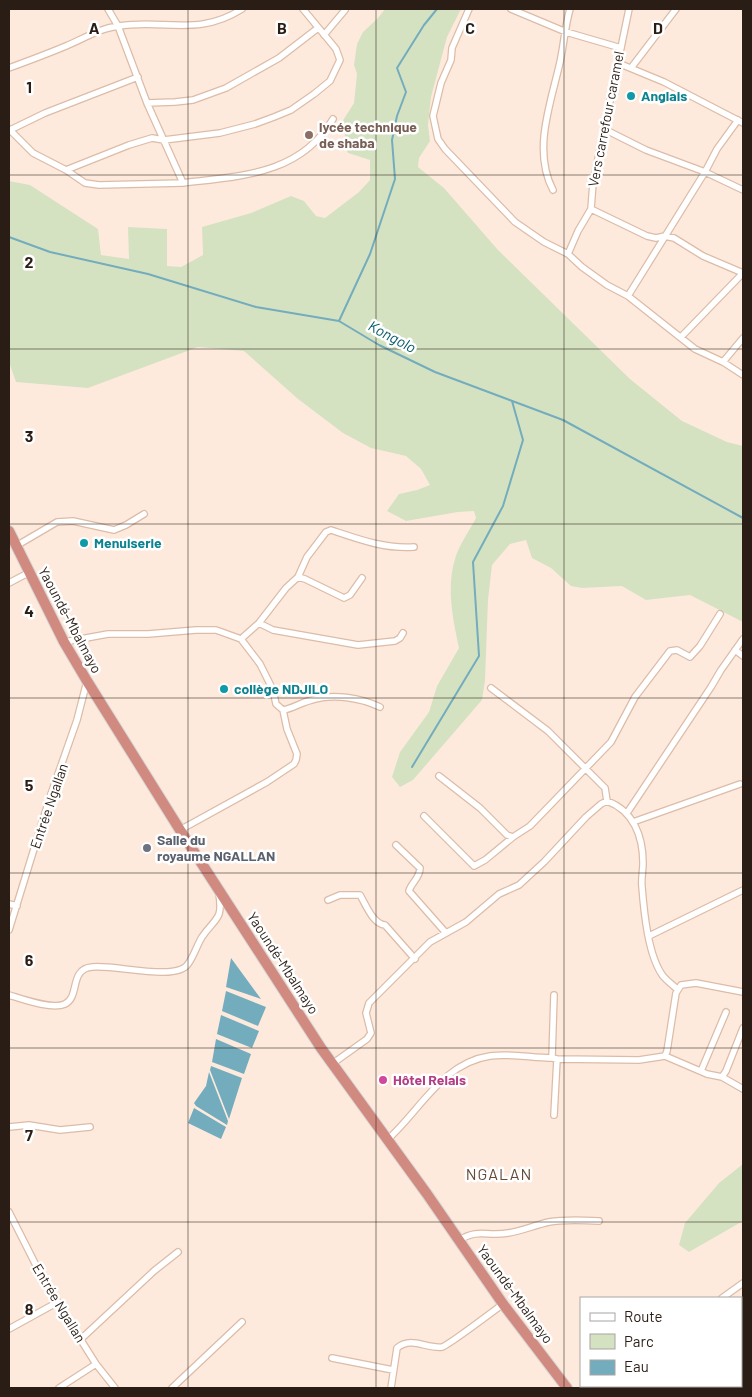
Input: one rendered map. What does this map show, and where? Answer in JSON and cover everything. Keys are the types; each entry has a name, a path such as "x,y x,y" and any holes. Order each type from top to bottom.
{"highway":[{"name":"Yaoundé-Mbalmayo","path":"9,531 64,642 86,681 332,1064 460,1240 503,1304 567,1388"}],"street":[{"path":"108,9 118,26 148,103 183,183"},
{"path":"9,68 67,46 84,37 118,26 210,24 220,21 242,9"},
{"path":"66,170 152,138 164,140 220,132 255,124 290,110 314,94 330,81 340,60 336,49 303,9"},
{"path":"469,9 452,48 452,60 441,83 433,116 438,139 445,149 516,222 544,242 568,254 607,285 628,296 695,349 723,362 743,375"},
{"path":"511,9 566,32 621,48"},
{"path":"553,190 547,178 543,145 548,110 570,9"},
{"name":"Vers carrefour caramel","path":"568,254 578,231 591,210 593,183 629,9"},
{"path":"631,68 676,9"},
{"path":"324,35 345,10"},
{"path":"148,103 193,100 226,88 279,58 318,28"},
{"path":"618,63 664,82 741,122 717,149 705,172 628,296"},
{"path":"138,77 45,113 9,130 33,153 66,170 85,183 183,183 264,171 283,165 310,148 320,138 333,119"},
{"path":"604,129 639,146 705,172 743,190"},
{"path":"591,210 647,236 674,238 703,256 743,273 681,337"},
{"path":"723,362 743,338"},
{"path":"16,546 57,522 73,521 114,530 144,514"},
{"path":"241,639 259,623 286,588 298,577 307,557 323,535 331,530 384,547 414,547"},
{"path":"9,583 30,572"},
{"path":"298,577 344,598 350,595 362,578"},
{"path":"424,816 474,866 477,866 530,826 586,769 611,742 635,697 670,651 677,650 690,657 700,646 720,614"},
{"path":"259,623 273,630 358,645 395,641 403,633"},
{"path":"64,642 108,634 216,630 241,639 260,664 273,690 276,704 283,710 287,729 297,754 294,764 267,782 180,830"},
{"path":"627,813 743,639"},
{"path":"735,650 743,656"},
{"name":"Entrée Ngallan","path":"9,930 50,797 77,720 86,681"},
{"path":"491,688 548,731 605,788 607,801"},
{"path":"283,710 314,699 328,698 369,702 380,707"},
{"path":"439,776 480,808 507,835 513,837"},
{"path":"633,822 740,784"},
{"path":"332,1064 367,1039 371,1033 366,1013 369,1003 430,942 466,922 499,894 519,885 544,862 586,817 607,801 617,805 627,813 641,840 642,885 654,957 663,976 677,989"},
{"path":"396,845 420,868 416,881 409,892 446,933"},
{"path":"9,995 38,1003 64,1005 72,996 81,971 86,968 107,966 164,973 180,971 188,965 197,944 220,916 221,906 218,887"},
{"path":"649,936 743,890"},
{"path":"328,900 340,895 360,895 376,921 380,925 385,925 414,958"},
{"path":"9,904 17,906"},
{"path":"664,1056 667,1051 677,989 681,985 696,983 743,992"},
{"path":"554,995 554,1115"},
{"path":"701,1071 726,1012"},
{"path":"722,1077 743,1028"},
{"path":"387,1140 402,1127 436,1085 468,1064 491,1056 639,1060 664,1056 701,1071 722,1077 743,1089"},
{"path":"9,1127 29,1124 60,1130 90,1127"},
{"name":"Entrée Ngallan","path":"9,1212 34,1263 80,1339 96,1364 116,1388"},
{"path":"460,1240 479,1232 491,1235 506,1233 534,1228 548,1222 571,1220 599,1221"},
{"path":"80,1339 154,1271 178,1252"},
{"path":"723,1297 743,1283"},
{"path":"9,1329 58,1302"},
{"path":"391,1388 397,1348 402,1344 409,1342 440,1347 447,1346 455,1337 503,1304"},
{"path":"172,1388 242,1322"},
{"path":"332,1358 393,1370"},
{"path":"60,1388 96,1364"}],"green space":[{"path":"385,9 461,9 447,37 431,97 428,125 430,141 419,158 418,167 444,188 498,250 630,379 682,421 727,442 743,446 743,622 690,595 646,600 622,586 582,588 571,586 551,568 532,558 526,540 510,544 492,565 488,600 485,681 482,700 413,780 400,787 392,777 400,752 429,712 437,686 459,648 451,593 452,570 462,543 476,518 474,511 406,521 387,511 399,494 430,485 421,469 406,456 371,448 343,433 298,399 244,351 198,347 88,388 16,382 9,362 9,181 30,185 98,229 101,255 129,259 128,227 167,229 167,266 181,267 203,255 202,227 251,213 291,196 304,201 316,216 325,218 359,192 370,180 370,160 348,153 343,142 346,131 342,122 354,103 357,74 354,65 357,44 363,32"},
{"path":"743,1164 743,1221 689,1252 679,1245 685,1223 719,1183"}],"water":[{"path":"231,958 261,999 226,987"},
{"path":"226,991 266,1007 258,1026 222,1011"},
{"path":"221,1015 259,1031 252,1048 217,1034"},
{"path":"216,1039 251,1054 244,1074 212,1062"},
{"path":"211,1066 242,1078 229,1119 210,1070"},
{"path":"209,1072 228,1121 227,1125 194,1103 206,1086"},
{"path":"194,1108 226,1127 221,1139 188,1123"}],"waterway":[{"path":"339,321 370,254 395,179 392,140 397,116 406,92 397,68 424,25 437,9"},
{"name":"Kongolo","path":"9,237 50,252 148,274 256,307 339,321 379,345 435,372 563,420 743,518"},
{"path":"412,767 479,656 473,562 503,506 523,440 512,401"}],"place":[{"name":"Anglais","path":"631,96"},
{"name":"lycée technique de shaba","path":"309,135"},
{"name":"Menuiserie","path":"84,543"},
{"name":"collège NDJILO","path":"224,689"},
{"name":"Salle du royaume NGALLAN","path":"147,848"},
{"name":"Hôtel Relais","path":"383,1080"}],"district":[{"name":"NGALAN","path":"499,1174"}]}
